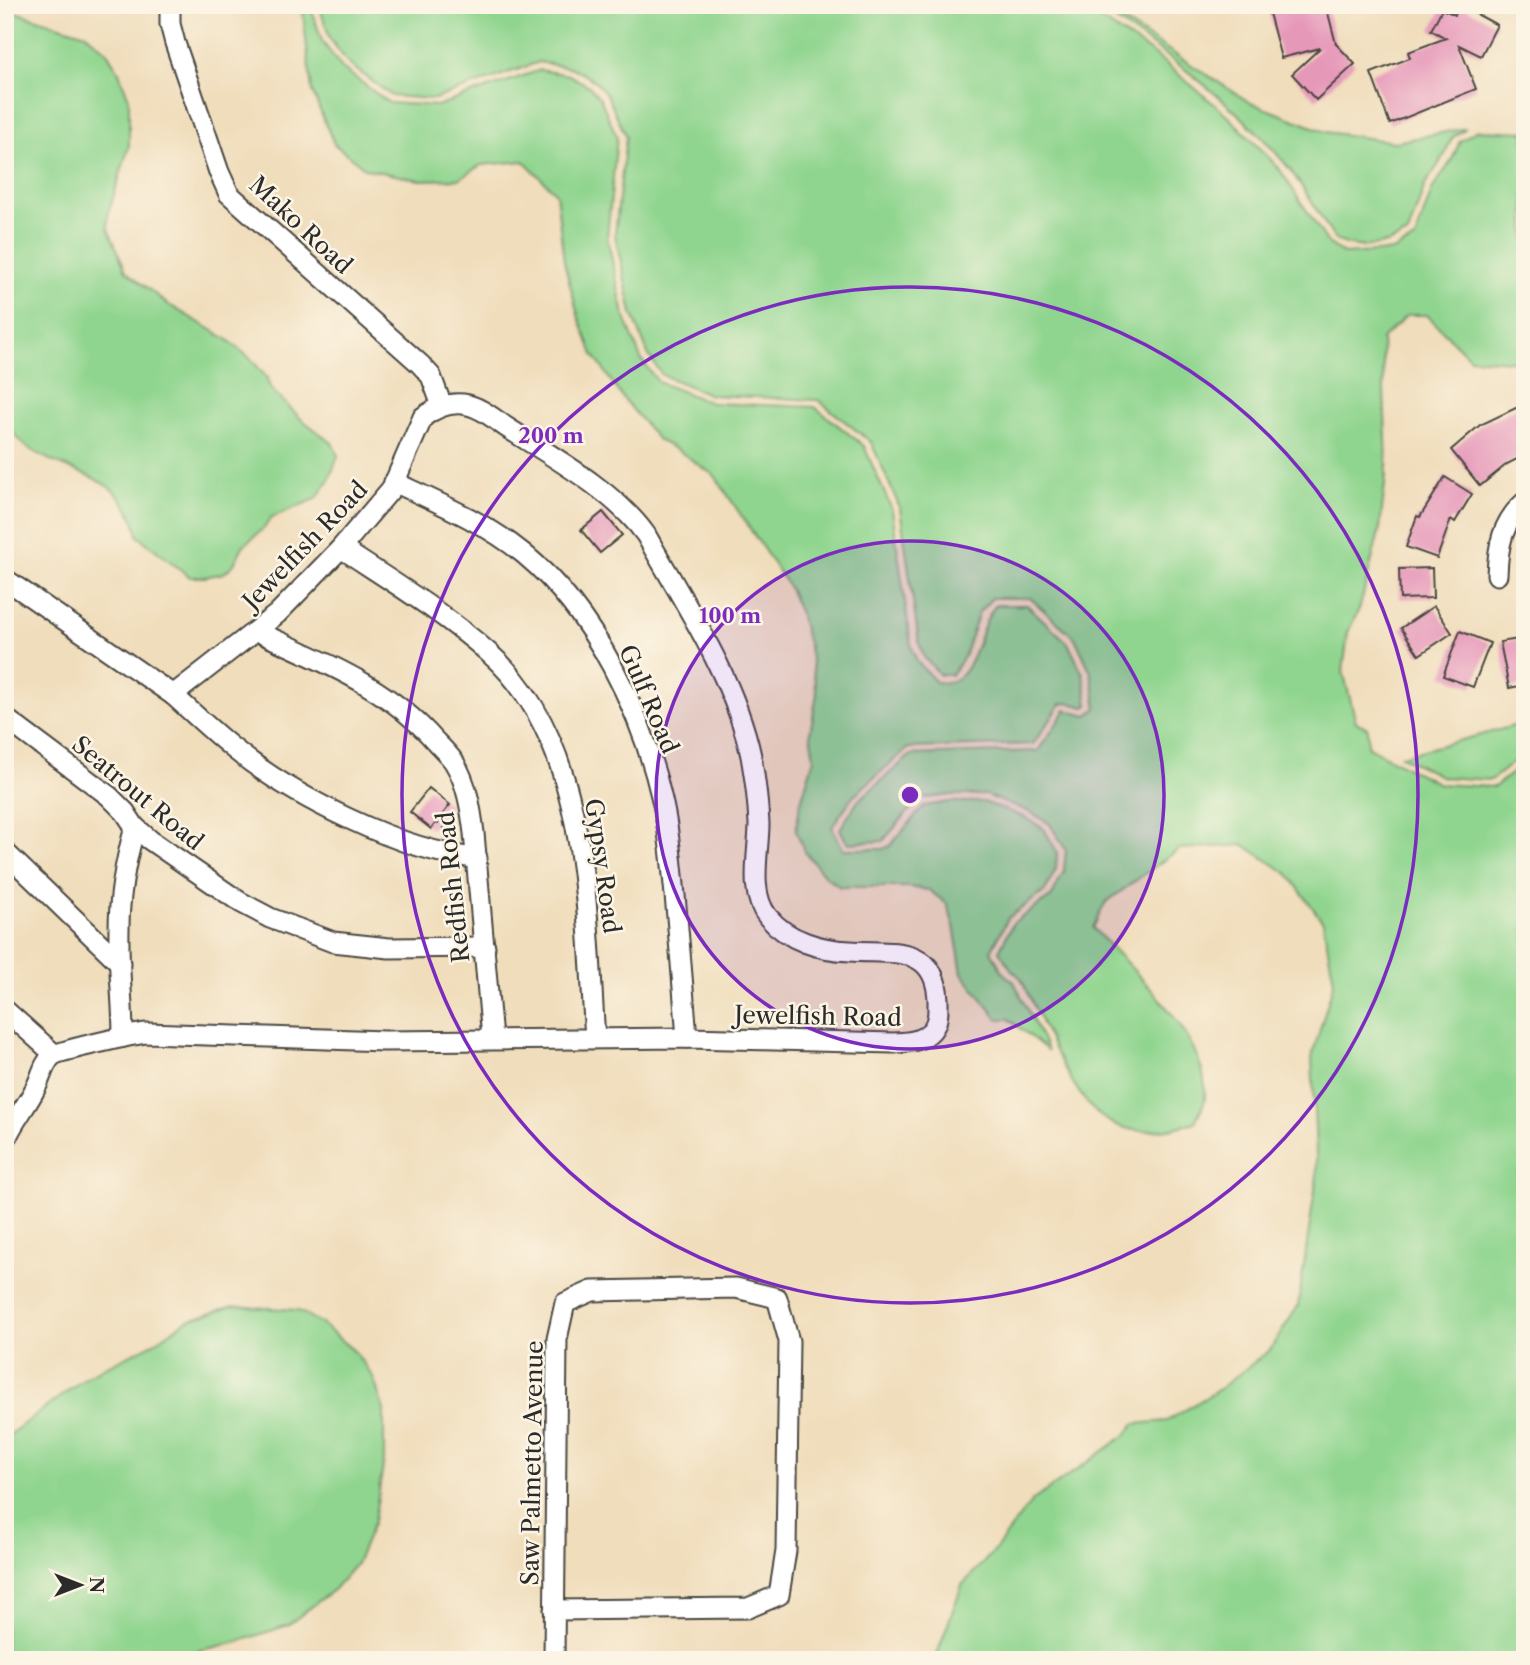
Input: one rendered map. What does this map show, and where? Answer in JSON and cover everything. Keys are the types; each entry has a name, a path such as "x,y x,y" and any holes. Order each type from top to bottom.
{"street":[{"name":"Mako Road","path":"170,5 170,24 175,43 229,194 420,364 431,376 442,406"},
{"name":"Jewelfish Road","path":"54,1054 147,1033 384,1041 687,1038 894,1044 918,1041 935,1027 938,1016 937,985 929,969 915,957 894,952 823,948 797,939 769,918 761,906 756,880 759,825 757,797 751,756 740,720 720,670 646,536 633,518 615,502 484,411 465,404 442,406 423,417 394,482 378,506 341,548 277,614 173,695"},
{"name":"Gulf Road","path":"394,482 493,531 523,553 569,598 586,621 609,663 650,758 662,800 669,836 687,1038"},
{"path":"1497,575 1505,524 1513,512 1525,502"},
{"name":"Gypsy Road","path":"341,548 402,588 490,653 514,679 539,718 567,789 579,837 587,893 596,1038"},
{"path":"5,579 173,695 235,750 322,805 385,834 438,853 477,858"},
{"name":"Redfish Road","path":"256,631 363,681 421,724 453,761 463,780 470,804 492,1039"},
{"name":"Seatrout Road","path":"5,718 109,796 135,827 196,873 270,918 333,942 389,948 485,947"},
{"path":"123,1037 118,927 126,857 135,827"},
{"path":"5,852 120,963"},
{"path":"5,1010 54,1054 47,1062 36,1088 5,1141"},
{"name":"Saw Palmetto Avenue","path":"554,1610 748,1608 779,1595 786,1551 789,1340 777,1298 736,1288 592,1291 565,1303 557,1339 554,1610 554,1660"}],"path":[{"path":"437,823 450,833"}],"green space":[{"path":"302,5 310,5 322,41 342,68 389,103 437,106 540,70 569,75 589,86 600,98 617,137 607,237 624,315 641,359 658,382 711,403 815,407 864,446 892,510 911,645 917,662 936,682 949,682 959,677 967,668 983,628 996,605 1027,605 1068,643 1083,674 1088,705 1085,707 1061,704 1033,744 908,748 853,796 832,827 843,849 883,849 890,846 924,806 950,802 984,802 1026,818 1044,829 1057,852 1056,869 1045,891 1008,918 991,951 1004,974 1014,982 1048,1051 1009,1019 998,1019 962,973 954,926 947,904 929,890 908,887 840,887 825,876 804,851 796,830 800,805 814,758 810,733 817,694 809,647 799,611 788,586 715,476 658,440 622,397 593,354 578,315 564,261 556,193 524,161 481,165 459,179 420,180 366,169 334,144 312,91"},
{"path":"319,5 1078,5 1154,54 1227,115 1278,167 1328,243 1344,254 1393,251 1415,239 1433,188 1452,160 1460,141 1477,130 1525,132 1525,362 1470,358 1427,315 1407,315 1382,339 1387,465 1380,528 1360,607 1348,632 1343,671 1356,722 1368,728 1368,747 1439,784 1494,787 1525,763 1525,1660 935,1660 962,1585 996,1549 1032,1501 1126,1435 1134,1424 1167,1421 1218,1390 1270,1350 1298,1306 1317,1176 1312,1057 1334,981 1323,922 1288,874 1244,845 1179,849 1105,903 1093,928 1146,983 1181,1028 1195,1051 1203,1074 1205,1097 1195,1122 1172,1128 1135,1130 1124,1128 1102,1117 1078,1091 1056,1053 1021,978 999,951 1013,923 1052,896 1064,871 1066,850 1050,824 1030,812 986,795 950,795 919,799 883,841 847,843 840,829 858,801 911,755 1038,751 1066,710 1086,716 1097,708 1091,672 1075,638 1030,598 992,598 979,612 964,657 951,675 940,675 924,657 919,643 900,508 871,442 818,400 711,395 662,375 649,356 632,313 615,235 626,136 607,95 595,81 572,68 539,62 434,99 392,96 349,64 330,39"},
{"path":"1092,5 1098,5 1251,103 1326,132 1395,142 1466,128 1452,138 1425,185 1408,234 1371,246 1342,243 1334,238 1284,162 1241,117 1194,76"},
{"path":"5,9 86,34 107,52 118,70 129,99 129,146 108,214 108,228 126,271 166,303 227,339 252,360 267,378 270,388 300,418 332,443 338,456 329,480 316,499 272,517 264,528 243,546 234,564 224,573 190,577 138,536 131,514 109,487 27,447 5,423"},
{"path":"1525,723 1525,753 1491,780 1442,777 1401,756"},
{"path":"233,1306 297,1310 322,1324 355,1352 373,1377 384,1410 384,1460 374,1521 356,1564 334,1589 288,1625 234,1643 154,1660 5,1660 5,1438 89,1375 154,1343 186,1321"}],"building":[{"path":"1296,5 1316,5 1318,12 1327,9 1336,44 1355,64 1316,100 1292,74 1320,48 1281,58 1269,13"},
{"path":"1460,5 1497,25 1481,56 1459,45 1476,89 1390,124 1371,73 1410,58 1408,52 1446,38 1431,30 1442,9 1455,15"},
{"path":"1520,406 1525,415 1525,455 1507,464 1480,486 1451,450 1480,425"},
{"path":"1445,477 1472,494 1455,522 1451,519 1437,558 1406,547 1417,516 1420,517"},
{"path":"603,512 622,535 600,553 581,530"},
{"path":"1432,568 1433,598 1400,599 1399,569"},
{"path":"1434,606 1452,633 1419,655 1401,628"},
{"path":"1460,631 1490,643 1473,687 1443,676"},
{"path":"1525,638 1525,685 1509,688 1500,642"},
{"path":"429,788 450,805 431,829 410,812"}]}
